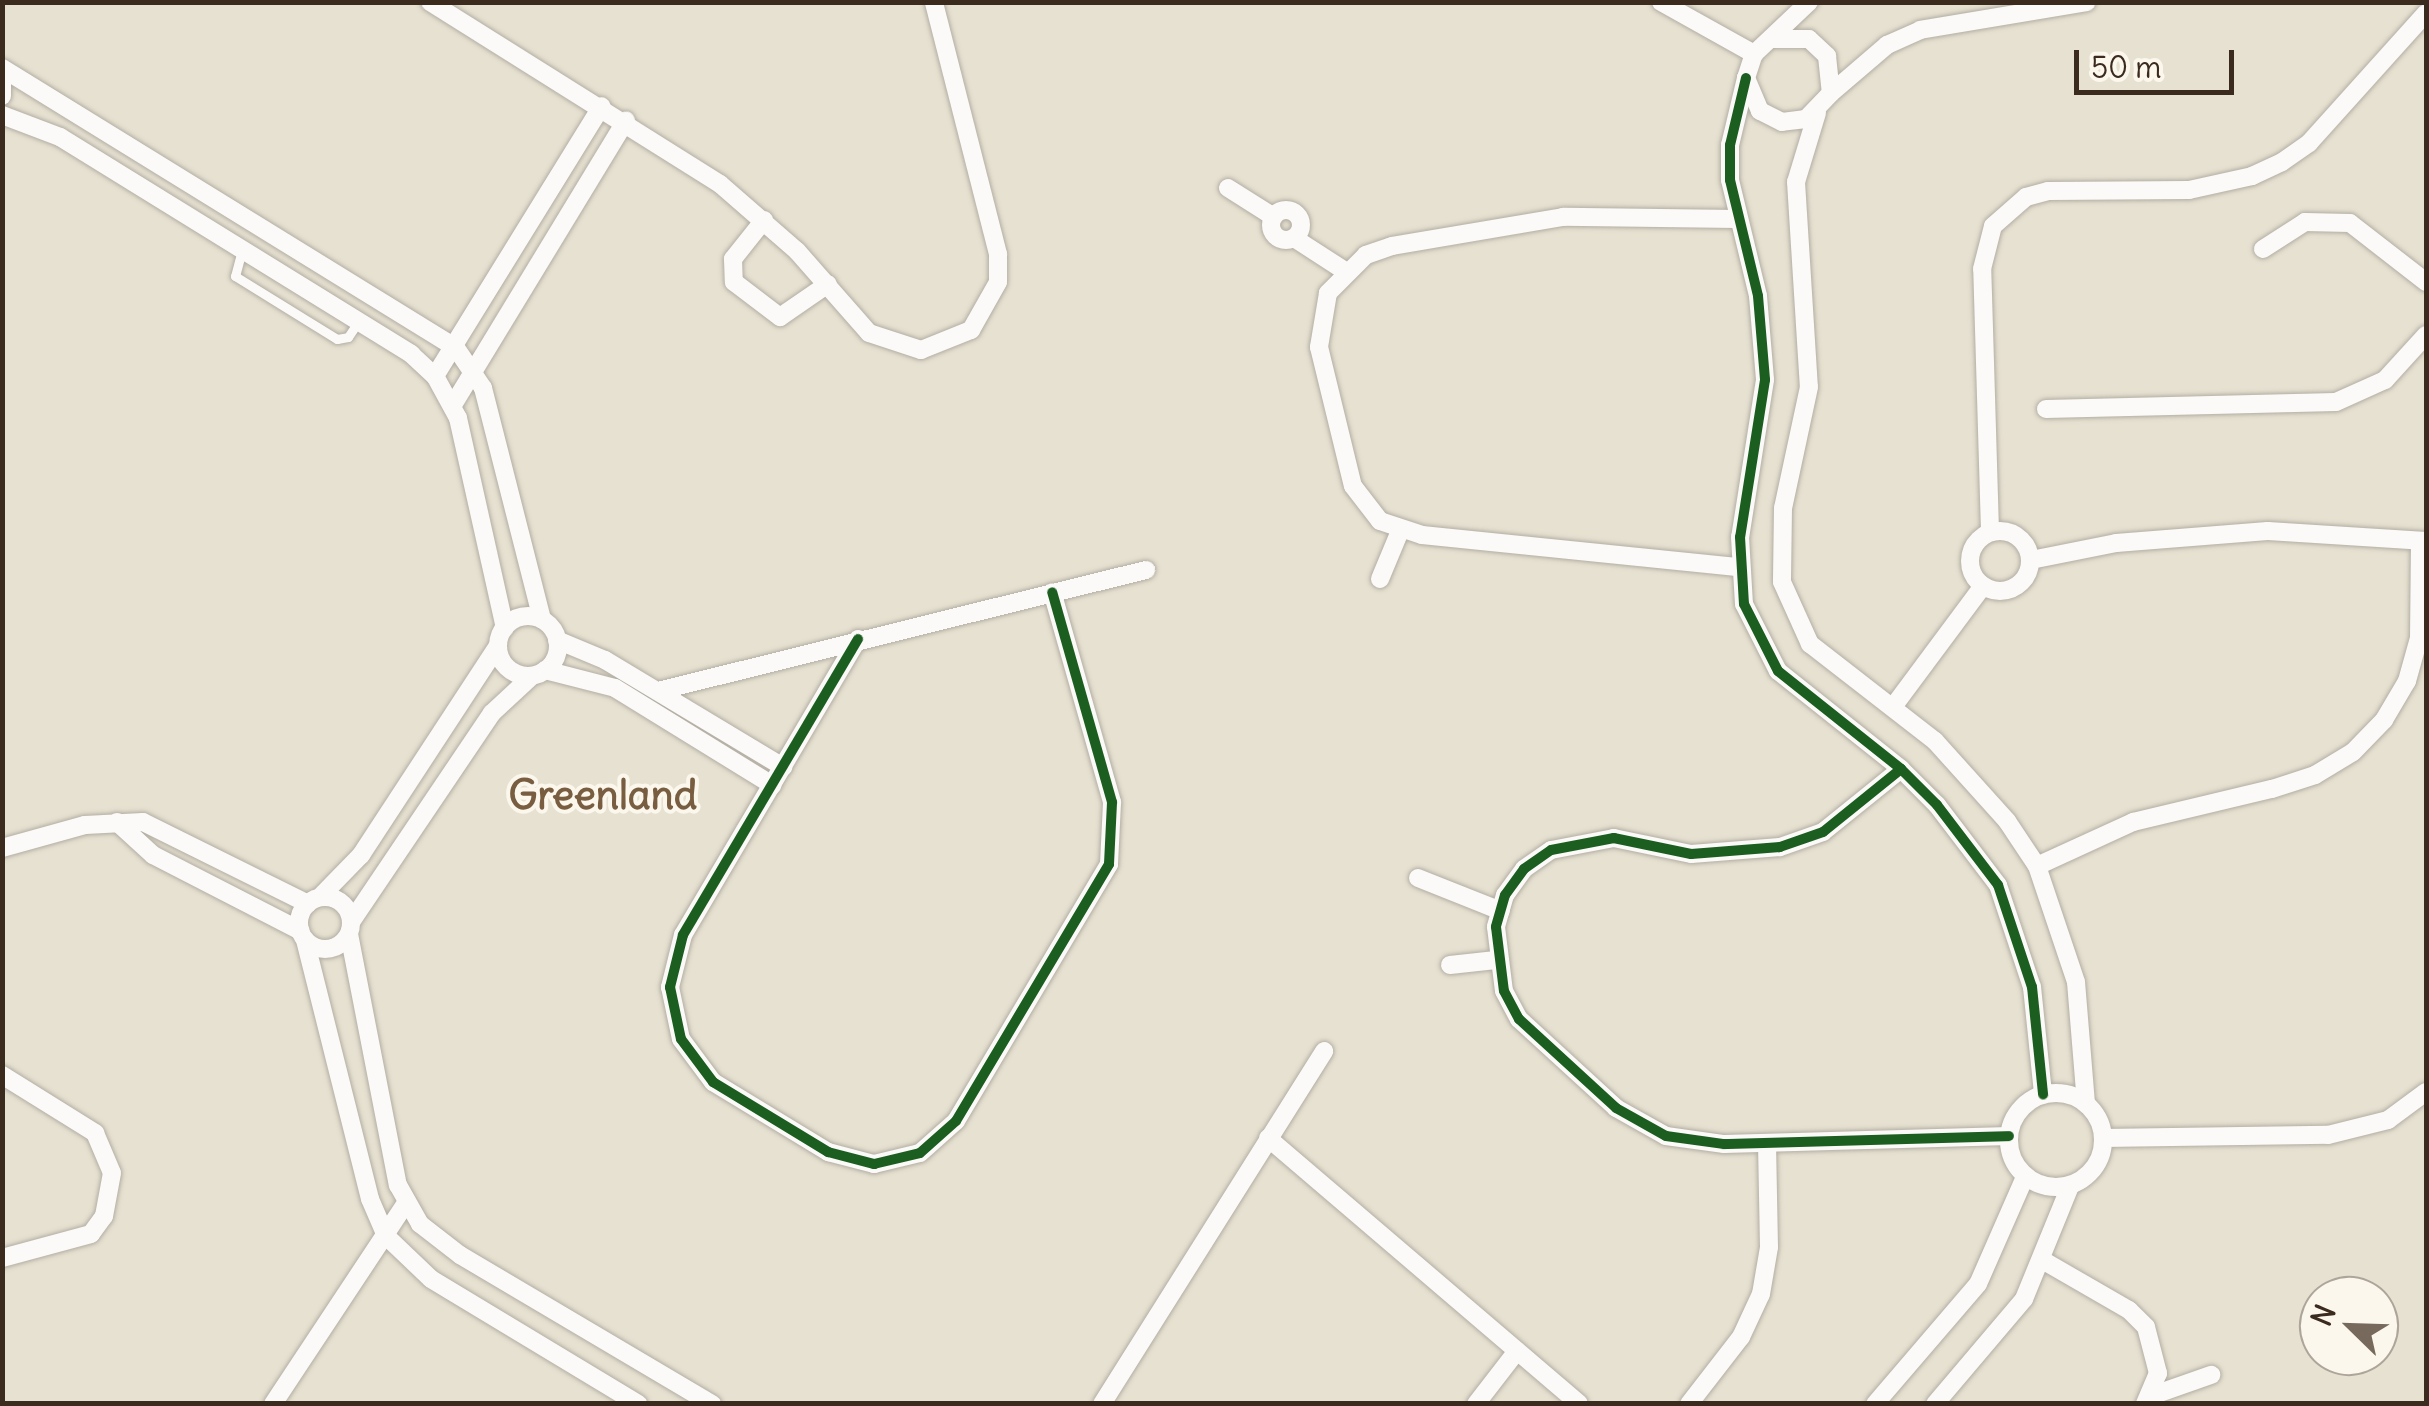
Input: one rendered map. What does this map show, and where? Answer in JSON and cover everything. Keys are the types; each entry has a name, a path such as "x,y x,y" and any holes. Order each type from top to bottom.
{"street":[{"path":"430,2 626,121 764,220 828,284 869,333 894,346 948,344 989,308 998,254 934,2"},
{"path":"1661,2 1754,54"},
{"path":"1809,2 1754,54 1730,145 1737,219 1758,296 1766,380 1739,567 1751,622 1778,671 1901,769 1969,843 1998,885 2032,987 2043,1094"},
{"path":"2086,1104 2066,1094 2043,1094 2020,1110 2009,1136 2015,1165 2026,1177 2054,1188 2070,1186 2091,1173 2104,1138 2086,1104 2076,982 2036,866 1973,779 1893,707 1810,644 1782,582 1783,508 1809,387 1796,182 1817,113 1831,93 1886,46 1920,30 2087,2"},
{"path":"2036,866 2133,822 2315,775 2353,752 2384,720 2407,681 2419,638 2423,541 2268,531 2116,543 2030,560 2014,588 1983,586 1971,571 1970,552 1990,531 1982,269 1993,226 2017,203 2048,191 2189,190 2267,169 2309,143 2426,13"},
{"path":"1771,39 1796,36 1819,46 1832,68 1831,93"},
{"path":"2,70 2,96"},
{"path":"2,70 456,348 477,375 542,620 557,640 658,691 783,767"},
{"path":"1746,78 1752,102 1770,118 1794,122 1817,113"},
{"path":"435,376 456,348 602,106"},
{"path":"2,115 60,137 358,322 435,376 453,405 505,628 498,646 362,855 314,900 303,936 370,1199 386,1236 430,1280 638,1404"},
{"path":"453,405 477,375 626,121"},
{"path":"1228,188 1274,217 1278,238 1294,238 1344,271"},
{"path":"1737,219 1621,214 1506,223 1392,246 1344,271 1324,306 1319,346 1352,486 1380,522 1400,531 1739,567"},
{"path":"764,220 733,259 734,282 780,316 828,284"},
{"path":"2262,249 2305,222 2350,223 2426,282"},
{"path":"2046,409 2336,402 2384,380 2426,335"},
{"path":"1380,578 1400,531"},
{"path":"1990,531 2012,532 2030,560"},
{"path":"658,691 1146,570"},
{"path":"1893,707 1983,586"},
{"path":"858,639 674,960 670,987 681,1039 713,1082 828,1152 850,1161 898,1161 930,1146 956,1121 1109,864 1112,802 1052,592"},
{"path":"505,628 526,616 542,620"},
{"path":"117,822 153,855 328,949 350,928 492,713 539,673 557,640"},
{"path":"498,646 505,665 615,688 772,786"},
{"path":"1901,769 1823,832 1780,847 1690,854 1614,838 1551,850 1524,868 1501,912 1496,960 1520,1019 1640,1124 1694,1143 2009,1136"},
{"path":"2,848 117,822 155,826 314,900 342,903 350,928 352,979 406,1202 438,1242 712,1404"},
{"path":"1418,878 1501,912"},
{"path":"1450,965 1496,960"},
{"path":"1102,1404 1324,1051"},
{"path":"2,1075 94,1134 112,1173 104,1216 91,1234 2,1258"},
{"path":"2104,1138 2328,1135 2388,1120 2426,1092"},
{"path":"1268,1138 1579,1404"},
{"path":"1689,1404 1741,1337 1761,1294 1769,1248 1768,1143"},
{"path":"1876,1404 1978,1284 2026,1177"},
{"path":"1936,1404 1998,1335 2044,1261 2070,1186"},
{"path":"273,1404 406,1202"},
{"path":"2044,1261 2129,1310 2146,1327 2158,1373 2148,1400"},
{"path":"1476,1404 1517,1351"},
{"path":"2148,1400 2211,1375"}],"cycle path":[{"path":"1746,78 1730,145 1730,180 1758,296 1765,380 1740,537 1744,604 1778,671 1901,769 1937,805 1998,885 2032,987 2043,1094"},
{"path":"858,639 683,935 670,987 681,1039 713,1082 828,1152 874,1164 920,1153 956,1121 1109,864 1112,802 1052,592"},
{"path":"1901,769 1823,832 1780,847 1691,854 1614,838 1551,850 1524,869 1505,895 1496,927 1504,991 1519,1019 1616,1108 1666,1136 1724,1144 2009,1136"}],"district":[{"name":"Greenland","path":"603,795"}]}
